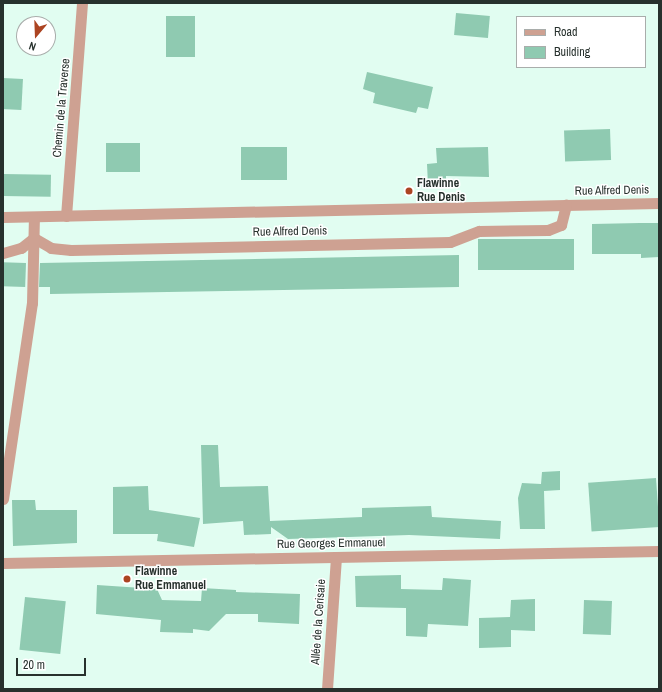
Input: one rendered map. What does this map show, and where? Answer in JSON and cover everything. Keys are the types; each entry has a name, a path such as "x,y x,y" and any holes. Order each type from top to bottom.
{"street":[{"name":"Chemin de la Traverse","path":"66,216 82,3"},
{"name":"Rue Alfred Denis","path":"3,217 659,203"},
{"name":"Rue Alfred Denis","path":"34,238 51,248 71,250 450,242 479,231 548,230 561,226 566,205"},
{"path":"3,499 32,303 34,216"},
{"path":"3,253 20,248 34,238"},
{"name":"Rue Georges Emmanuel","path":"3,563 659,551"},
{"name":"Allée de la Cerisaie","path":"327,689 336,557"}],"building":[{"path":"456,13 490,16 488,38 454,35"},
{"path":"166,16 195,16 195,57 166,57"},
{"path":"367,72 433,87 428,109 418,107 416,113 373,103 375,93 363,89"},
{"path":"3,78 23,79 21,110 3,109"},
{"path":"610,129 611,160 565,162 564,131"},
{"path":"106,143 140,143 140,172 106,172"},
{"path":"241,147 287,147 287,180 241,180"},
{"path":"488,147 489,177 446,176 446,184 428,185 427,164 437,163 436,148"},
{"path":"3,174 51,175 51,197 3,196"},
{"path":"659,223 659,257 641,258 641,254 592,254 592,224"},
{"path":"478,239 574,239 574,270 478,270"},
{"path":"459,255 459,287 50,294 50,287 39,287 40,263"},
{"path":"3,262 26,263 25,287 3,286"},
{"path":"201,445 218,445 220,487 268,486 270,521 362,517 362,508 431,506 432,517 501,521 500,539 409,535 288,539 271,527 271,534 244,535 243,521 203,524"},
{"path":"560,471 560,490 544,491 545,529 520,529 518,498 522,483 541,484 542,472"},
{"path":"656,478 659,527 592,532 588,483"},
{"path":"148,486 149,510 200,518 194,547 157,541 158,534 113,534 113,487"},
{"path":"12,500 35,500 36,510 77,510 77,543 13,546"},
{"path":"401,575 401,589 442,590 443,578 471,580 468,626 428,624 427,637 406,636 406,608 356,607 355,576"},
{"path":"97,585 157,589 162,600 201,601 202,588 236,590 236,592 300,594 299,624 258,622 258,614 226,614 209,631 193,629 193,633 160,632 161,620 96,614"},
{"path":"25,597 66,601 60,654 19,650"},
{"path":"535,599 535,631 511,630 511,647 479,648 479,618 510,617 511,600"},
{"path":"584,600 612,601 611,635 583,634"}],"place":[{"name":"Flawinne Rue Denis","path":"409,191"},
{"name":"Flawinne Rue Emmanuel","path":"127,579"}]}
